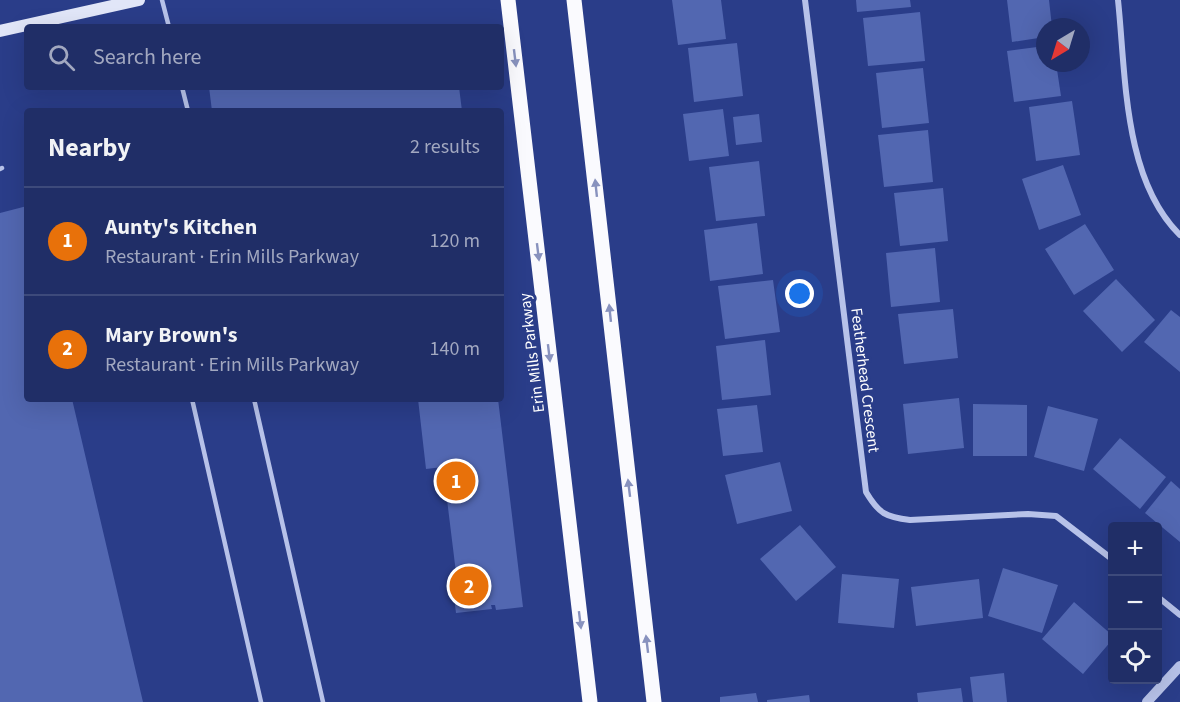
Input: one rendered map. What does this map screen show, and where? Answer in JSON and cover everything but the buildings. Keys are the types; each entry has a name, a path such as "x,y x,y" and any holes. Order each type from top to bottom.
{"main road":[{"path":"31,24 139,0"},
{"name":"Erin Mills Parkway","path":"508,0 590,702"},
{"path":"574,0 654,702"},
{"path":"0,31 24,26"}],"street":[{"name":"Featherhead Crescent","path":"805,0 866,492 877,510 892,518 910,520 1028,514 1056,516 1108,555"},
{"path":"1118,0 1138,163 1152,197 1180,235"},
{"path":"1162,600 1180,615"},
{"path":"1147,702 1180,666"}],"lane":[{"path":"162,0 168,24"},
{"path":"183,90 187,108"},
{"path":"193,402 261,702"},
{"path":"255,402 323,702"}],"place":[{"name":"Aunty's Kitchen","path":"456,481"},
{"name":"Mary Brown's","path":"469,586"}]}
